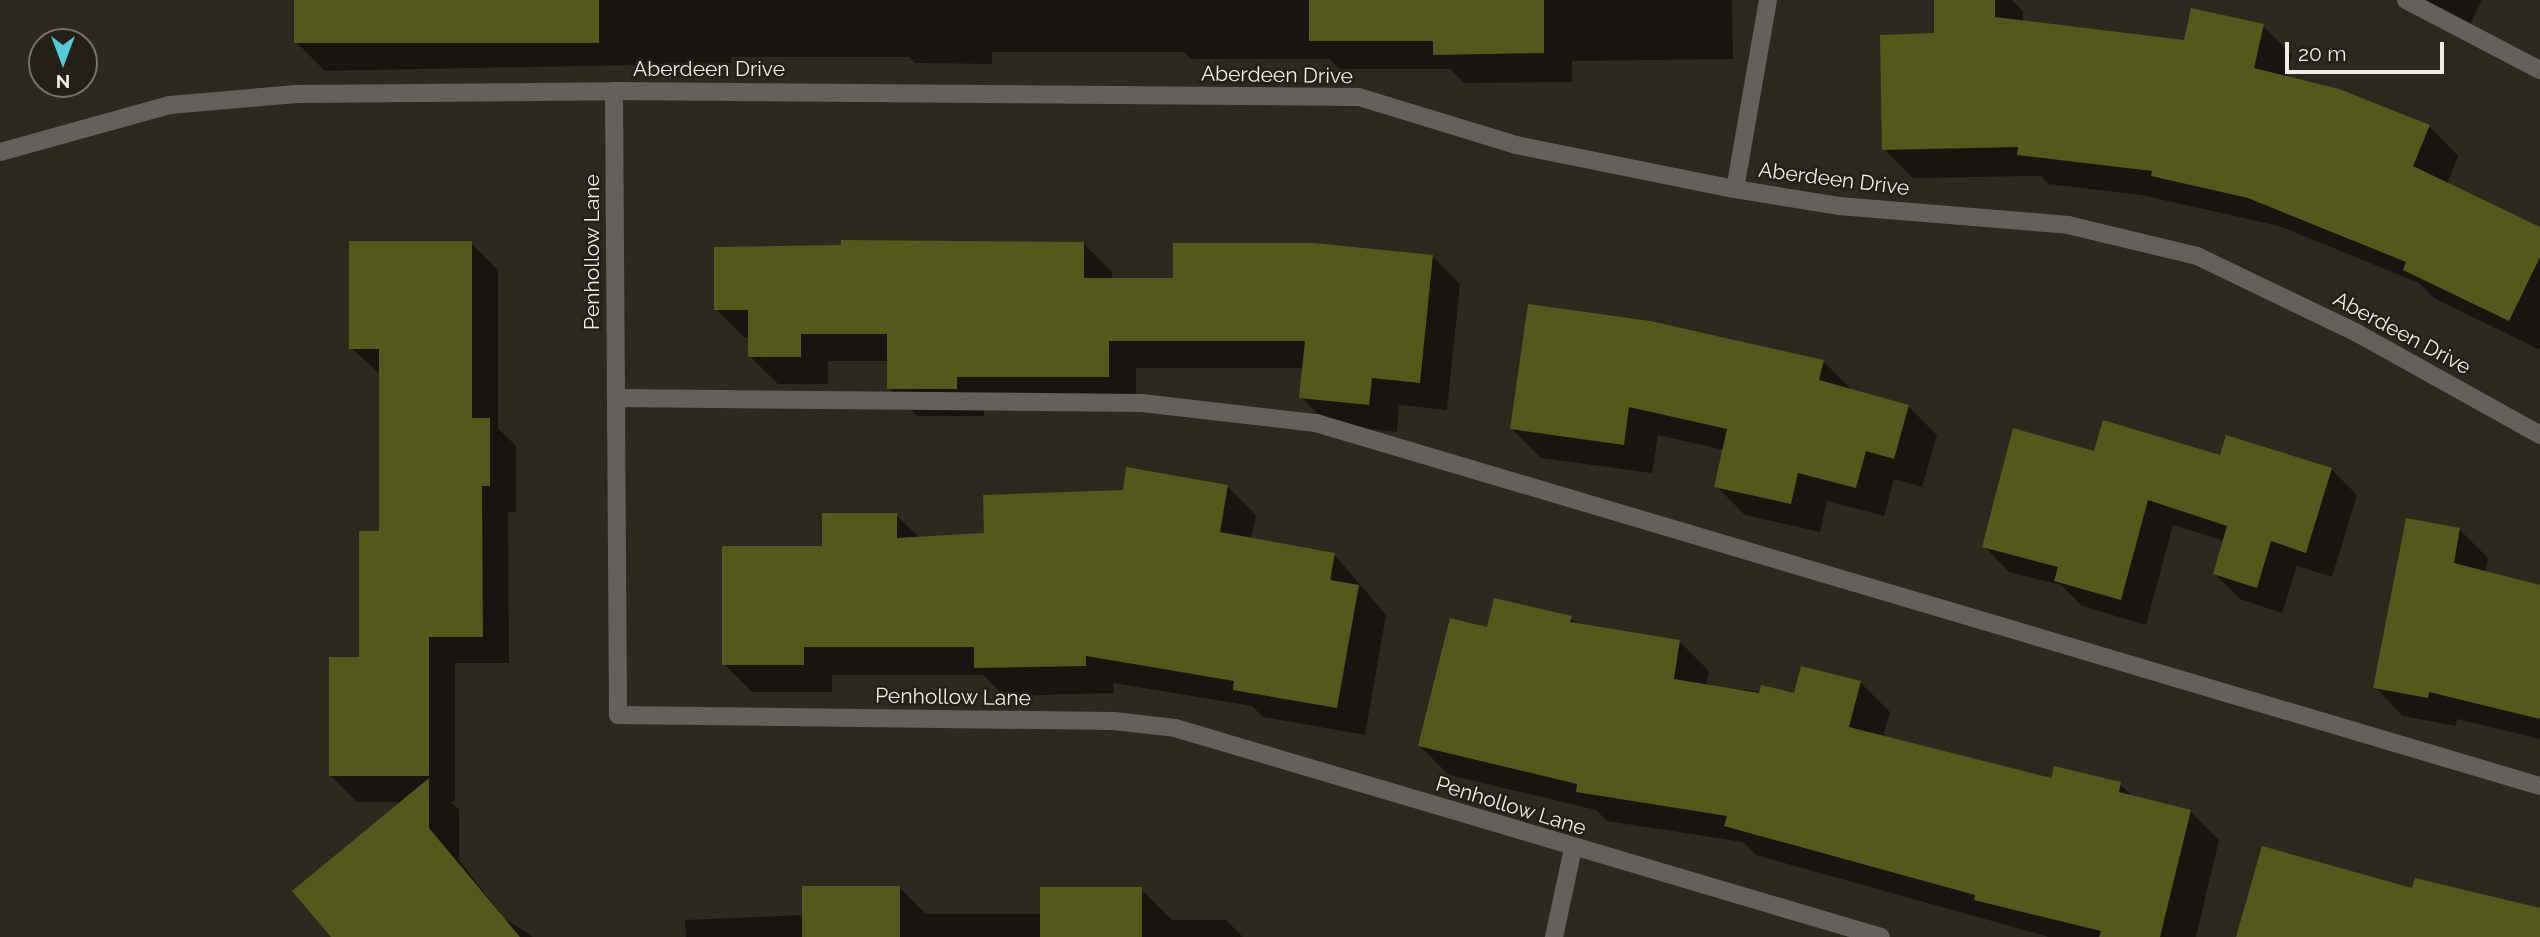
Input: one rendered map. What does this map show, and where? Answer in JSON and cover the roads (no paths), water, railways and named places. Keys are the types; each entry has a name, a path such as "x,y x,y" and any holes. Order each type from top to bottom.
{"street":[{"path":"1735,189 1768,0"},
{"path":"2406,0 2540,70"},
{"name":"Aberdeen Drive","path":"0,152 170,105 297,94 614,91 1360,97 1516,145 1735,189 1839,206 2068,225 2197,256 2357,333 2540,435"},
{"name":"Penhollow Lane","path":"614,91 618,715 1114,721 1175,727 1573,848 1881,937"},
{"path":"616,398 1142,403 1316,423 2540,786"},
{"path":"1553,937 1573,848"}]}
